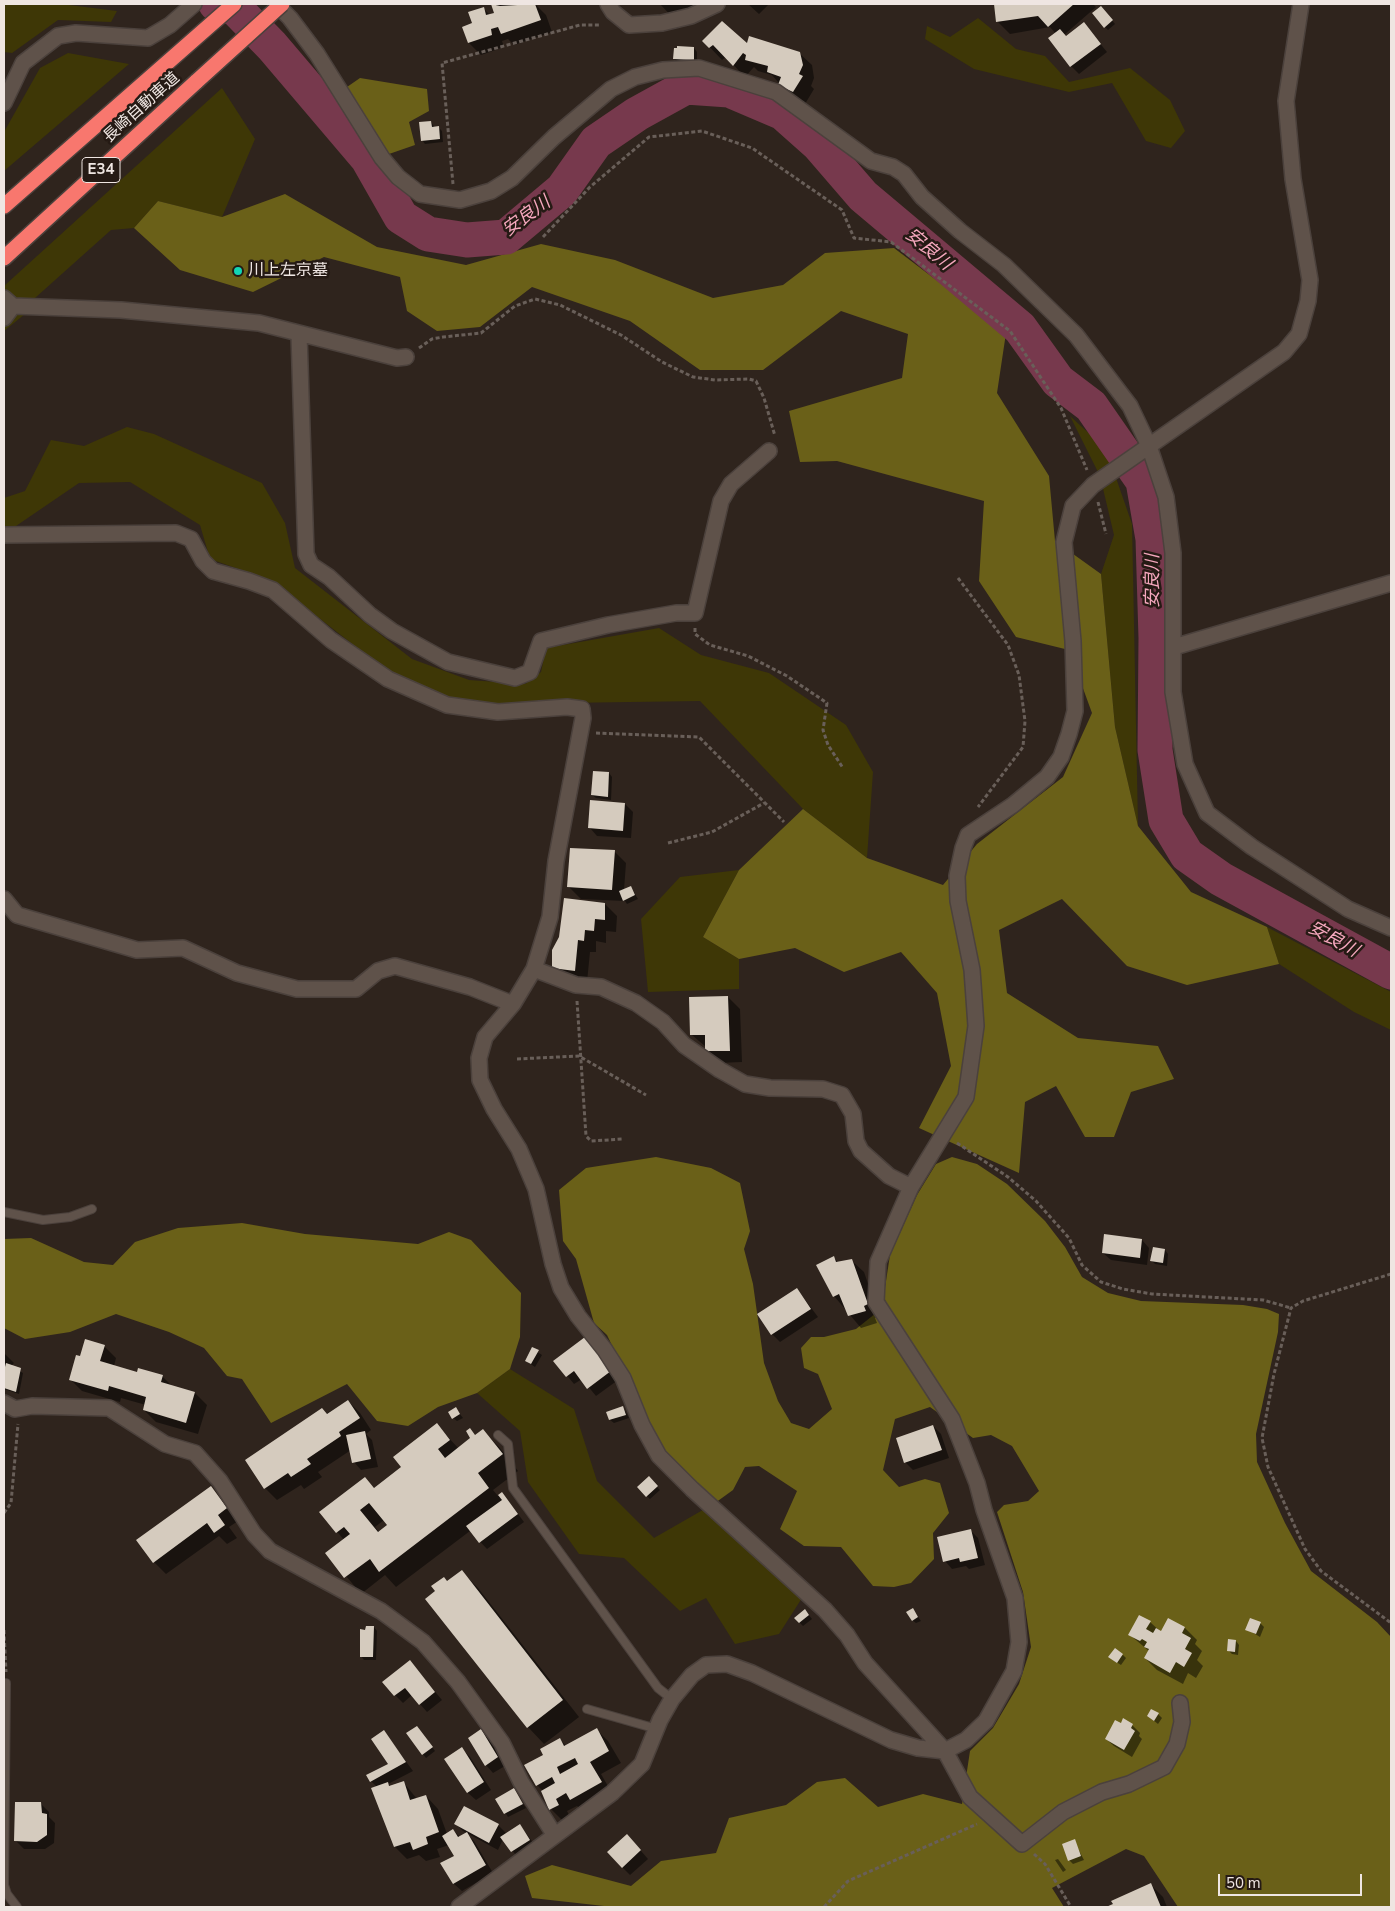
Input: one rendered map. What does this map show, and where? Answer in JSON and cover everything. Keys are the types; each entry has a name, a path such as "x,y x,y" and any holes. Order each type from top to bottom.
{"highway":[{"name":"長崎自動車道","path":"4,206 234,4"},
{"name":"長崎自動車道","path":"4,258 282,4"}],"street":[{"path":"4,103 23,63 58,36 76,33 148,38 170,25 194,4"},
{"path":"276,4 290,18 317,54 382,158 398,177 420,194 460,200 491,191 512,178 579,114 611,89 635,77 663,70 699,68 776,92 871,161 892,167 904,174 928,203 1004,265 1076,335 1130,406 1149,446 1166,497 1173,553 1173,692 1179,742 1194,788 1207,813 1252,847 1348,909 1391,928"},
{"path":"608,4 613,12 629,25 662,23 691,16 717,4"},
{"path":"459,1907 554,1834 612,1793 642,1764 672,1699 692,1675 706,1665 727,1664 799,1695 891,1740 918,1748 945,1751 966,1740 986,1721 1014,1672 1020,1642 1015,1598 984,1510 977,1484 952,1419 876,1302 878,1262 911,1187 966,1097 976,1026 972,970 958,901 957,876 963,848 968,836 1047,777 1062,757 1075,711 1073,641 1064,542 1073,506 1093,485 1284,352 1299,334 1308,301 1310,280 1293,179 1286,101 1302,4"},
{"path":"4,318 8,302 208,317 259,324 397,358 406,357"},
{"path":"299,334 306,554 311,565 329,577 370,615 392,631 448,662 515,678 530,672 541,641 608,625 676,613 695,613 721,501 731,484 769,450"},
{"path":"4,535 176,532 191,539 203,561 213,572 249,581 273,590 331,640 388,679 447,705 498,712 567,707 582,709 584,718 556,861 550,917 534,969 513,1004 485,1037 478,1058 480,1080 494,1109 519,1149 536,1189 553,1264 561,1288 578,1316 606,1350 623,1378 642,1425 659,1456 692,1489 825,1610 847,1635 865,1663 945,1751 970,1797 1022,1844 1063,1812 1102,1792 1129,1784 1164,1767 1177,1744 1182,1722 1180,1703"},
{"path":"1174,647 1391,582"},
{"path":"4,899 17,915 136,950 183,948 238,973 297,989 356,989 378,972 395,966 470,987 513,1004"},
{"path":"534,969 576,984 601,987 636,1003 663,1022 684,1044 720,1070 745,1084 770,1088 823,1089 842,1095 853,1114 856,1141 862,1151 889,1176 911,1187"},
{"path":"10,1406 109,1408 166,1444 195,1453 220,1481 254,1534 270,1551 381,1611 423,1642 458,1682 502,1743 521,1782 554,1834"}],"lane":[{"path":"4,1212 43,1220 70,1217 92,1209"},
{"path":"498,1435 508,1444 512,1488 658,1688 672,1699"},
{"path":"6,1683 4,1885 17,1907"},
{"path":"587,1709 657,1729"}],"path":[{"path":"460,200 453,187 442,63 580,25 629,25"},
{"path":"543,237 590,187 649,137 702,131 752,148 842,210 854,238 891,242 1010,332 1061,408 1093,485 1106,534"},
{"path":"406,357 432,339 481,333 516,306 535,299 560,305 621,335 662,362 693,377 715,380 749,379 756,381 764,398 776,440 769,450"},
{"path":"958,578 1008,645 1019,675 1024,721 1023,747 970,818 968,836"},
{"path":"695,613 695,634 710,645 748,656 787,676 827,703 823,730 828,745 843,768"},
{"path":"580,733 699,736 784,822"},
{"path":"668,843 712,832 764,803"},
{"path":"576,984 586,1136 591,1141 623,1139"},
{"path":"517,1059 580,1056 646,1095"},
{"path":"943,1136 974,1153 1036,1201 1069,1238 1082,1266 1101,1282 1123,1289 1152,1294 1263,1300 1291,1308"},
{"path":"1391,1274 1303,1301 1291,1308 1276,1365 1262,1438 1268,1466 1305,1549 1321,1571 1391,1623"},
{"path":"4,1513 11,1503 18,1422 10,1406"},
{"path":"4,1630 6,1683"},
{"path":"824,1907 848,1881 991,1818"},
{"path":"1022,1844 1045,1864 1071,1907"}],"shaded area":[{"path":"4,4 61,4 117,11 111,22 58,20 12,53 4,52"},
{"path":"978,18 1016,49 1045,56 1069,82 1130,68 1170,100 1185,131 1171,148 1146,141 1112,83 1069,92 974,69 925,39 927,26 950,37"},
{"path":"68,53 129,64 4,171 4,132 40,68"},
{"path":"360,78 427,89 429,111 409,122 415,145 389,154 347,87"},
{"path":"222,88 255,139 222,217 158,201 134,228 111,230 35,298 25,314 4,331 4,286"},
{"path":"285,194 377,247 466,265 541,244 615,260 713,298 783,285 825,253 894,248 1006,333 997,393 1049,476 1055,541 1101,574 1115,727 1138,826 1191,892 1267,927 1279,964 1187,985 1127,966 1062,899 999,930 1007,993 1078,1038 1158,1046 1174,1079 1131,1092 1114,1137 1085,1137 1056,1086 1025,1102 1019,1173 919,1128 951,1066 937,993 901,952 844,972 795,948 739,959 703,937 739,870 803,809 867,858 943,885 977,844 1063,777 1092,713 1069,650 1016,637 979,581 984,501 837,461 800,462 789,411 902,378 908,334 841,311 763,370 700,370 630,321 532,287 480,327 437,331 407,311 400,277 324,257 253,292 180,270 134,228 158,201 222,217"},
{"path":"1070,416 1106,449 1132,524 1138,826 1115,727 1101,574 1114,535 1100,476"},
{"path":"127,427 154,434 262,483 285,523 295,568 412,659 469,680 525,684 541,672 546,648 659,628 701,655 769,673 846,725 873,772 867,858 803,809 700,701 492,704 446,697 391,674 270,580 210,559 200,525 130,482 79,483 16,526 4,526 4,498 25,491 51,440 84,446"},
{"path":"739,870 703,937 739,959 739,989 648,992 641,919 680,877"},
{"path":"1267,927 1391,992 1391,1030 1354,1012 1279,964"},
{"path":"656,1157 711,1168 740,1183 750,1231 744,1249 753,1284 764,1363 778,1401 791,1423 809,1429 832,1409 818,1374 804,1368 801,1348 811,1337 824,1337 856,1329 886,1305 884,1294 890,1255 917,1195 936,1164 952,1157 977,1164 1007,1184 1045,1221 1065,1247 1082,1277 1108,1293 1141,1301 1243,1305 1267,1309 1279,1314 1278,1332 1256,1434 1257,1462 1285,1523 1311,1571 1377,1622 1391,1637 1391,1907 1178,1907 1144,1856 1126,1849 1052,1888 1064,1907 613,1907 532,1898 525,1876 552,1865 631,1886 661,1861 716,1853 729,1818 786,1805 817,1782 845,1778 878,1807 923,1794 962,1804 970,1751 993,1728 1019,1684 1031,1647 1023,1592 997,1512 1004,1505 1028,1501 1039,1491 1012,1446 991,1435 973,1438 930,1407 895,1419 883,1470 899,1487 925,1479 940,1483 949,1513 933,1533 934,1559 911,1583 894,1587 873,1586 841,1547 804,1546 780,1529 797,1491 759,1466 745,1467 733,1490 715,1503 665,1456 607,1335 594,1323 576,1259 563,1241 559,1190 586,1168"},
{"path":"242,1223 305,1234 418,1244 449,1232 471,1240 521,1293 520,1337 510,1369 477,1393 438,1407 408,1426 377,1421 347,1384 271,1423 242,1379 227,1376 204,1348 169,1332 116,1314 70,1332 25,1339 4,1328 4,1239 31,1238 84,1262 113,1265 135,1242 178,1228"},
{"path":"510,1369 574,1409 597,1481 654,1538 715,1503 809,1587 779,1634 735,1644 706,1598 680,1611 624,1558 579,1554 528,1482 520,1431 477,1393"}],"building":[{"path":"491,4 500,6 535,4 541,20 501,34 498,27 491,29 492,35 468,43 462,27 472,23 468,12 484,7 486,15 494,13"},
{"path":"994,4 1074,4 1048,27 1038,16 996,22"},
{"path":"1101,6 1113,20 1104,28 1092,13"},
{"path":"722,21 747,43 749,36 800,52 803,65 799,74 803,76 793,92 778,85 781,77 767,72 768,66 745,60 746,55 743,53 733,66 713,45 709,48 702,41"},
{"path":"1084,22 1101,44 1070,67 1048,38 1060,29 1066,36"},
{"path":"677,46 694,47 694,60 673,59 674,48 677,48"},
{"path":"431,121 432,127 439,126 440,139 421,141 419,122"},
{"path":"593,771 609,772 608,797 591,795"},
{"path":"590,800 625,803 623,831 588,828"},
{"path":"570,848 615,850 612,890 567,887"},
{"path":"631,886 635,895 623,901 619,891"},
{"path":"564,898 605,903 605,920 595,919 594,931 585,930 584,941 578,940 575,971 552,968 552,950 559,937"},
{"path":"728,996 730,1051 705,1051 705,1035 690,1035 689,997"},
{"path":"1104,1234 1142,1239 1140,1258 1102,1253"},
{"path":"1153,1247 1165,1249 1163,1263 1150,1261"},
{"path":"834,1256 836,1262 852,1259 868,1304 864,1306 866,1311 848,1316 839,1294 833,1297 816,1265"},
{"path":"797,1288 811,1309 771,1335 757,1314"},
{"path":"585,1337 611,1371 587,1389 574,1371 566,1377 553,1361"},
{"path":"85,1339 105,1345 100,1361 137,1372 138,1368 163,1375 161,1382 195,1392 186,1423 143,1410 146,1397 109,1386 108,1391 69,1380 76,1355 80,1356"},
{"path":"532,1347 539,1350 531,1364 525,1361"},
{"path":"6,1363 21,1368 16,1392 4,1388"},
{"path":"348,1400 360,1418 339,1432 341,1436 307,1459 311,1464 291,1477 288,1473 264,1489 245,1460 322,1408 327,1414"},
{"path":"623,1406 626,1415 609,1420 606,1412"},
{"path":"456,1407 460,1414 452,1419 448,1412"},
{"path":"437,1423 450,1440 438,1449 445,1458 470,1438 466,1431 470,1428 475,1435 483,1429 503,1454 478,1473 489,1488 379,1572 370,1559 344,1578 325,1553 350,1534 344,1527 336,1533 319,1512 365,1477 374,1488 401,1467 393,1457","holes":["369,1503 387,1525 378,1532 360,1510"]},
{"path":"933,1425 942,1450 904,1463 896,1438"},
{"path":"365,1431 371,1459 352,1463 346,1435"},
{"path":"649,1476 658,1486 646,1497 637,1487"},
{"path":"211,1486 227,1508 218,1515 225,1525 214,1533 207,1523 153,1563 136,1540"},
{"path":"502,1492 518,1514 479,1543 466,1526 502,1500 498,1495"},
{"path":"971,1529 978,1558 960,1562 959,1558 943,1562 937,1537"},
{"path":"462,1570 563,1700 527,1728 425,1599 435,1591 431,1586 444,1577 447,1581"},
{"path":"913,1608 918,1617 912,1621 906,1612"},
{"path":"805,1609 809,1615 799,1623 794,1618"},
{"path":"1139,1615 1151,1621 1146,1629 1153,1633 1156,1628 1161,1631 1168,1618 1185,1627 1182,1633 1191,1638 1185,1649 1192,1653 1184,1667 1176,1662 1170,1673 1144,1658 1149,1649 1144,1647 1147,1642 1128,1635"},
{"path":"1250,1618 1261,1622 1256,1634 1245,1630"},
{"path":"366,1626 374,1626 373,1657 360,1657 360,1629 365,1630"},
{"path":"1228,1639 1236,1640 1235,1652 1227,1651"},
{"path":"1115,1648 1123,1654 1117,1663 1108,1657"},
{"path":"410,1660 435,1692 419,1705 405,1688 394,1696 382,1682"},
{"path":"1151,1709 1159,1713 1154,1721 1147,1716"},
{"path":"1123,1718 1133,1724 1131,1728 1135,1731 1124,1750 1105,1739 1115,1720 1121,1723"},
{"path":"417,1726 433,1747 422,1755 406,1733"},
{"path":"597,1728 609,1751 590,1762 602,1782 570,1800 566,1793 556,1799 559,1805 549,1810 541,1791 555,1783 552,1777 536,1786 524,1765 543,1755 540,1749 560,1738 564,1746","holes":["575,1758 578,1764 560,1774 557,1767"]},
{"path":"481,1729 498,1757 485,1766 468,1738"},
{"path":"384,1730 406,1762 370,1782 366,1775 388,1764 371,1739"},
{"path":"462,1747 484,1782 467,1793 444,1759"},
{"path":"404,1781 410,1800 426,1795 439,1832 426,1837 428,1844 413,1850 410,1842 394,1847 371,1788 388,1782 389,1786"},
{"path":"514,1788 523,1804 504,1814 495,1799"},
{"path":"15,1802 41,1802 42,1813 47,1814 47,1835 37,1842 14,1841"},
{"path":"464,1806 499,1824 489,1843 454,1824"},
{"path":"520,1824 530,1840 511,1852 500,1837"},
{"path":"453,1829 458,1837 467,1832 486,1865 453,1884 440,1863 454,1856 442,1836"},
{"path":"627,1834 641,1850 622,1868 607,1852"},
{"path":"1075,1839 1081,1856 1068,1861 1062,1844"},
{"path":"1151,1883 1161,1907 1106,1907 1113,1904 1111,1901"}],"waterway":[{"name":"安良川","path":"216,4 235,8 272,46 368,159 401,217 428,234 467,240 506,237 562,190 596,142 637,114 686,87 729,90 783,113 819,145 863,196 1020,328 1058,381 1091,406 1143,481 1153,539 1156,638 1155,750 1166,820 1187,855 1221,879 1391,972"}],"place":[{"name":"川上左京墓","path":"238,271"}]}
